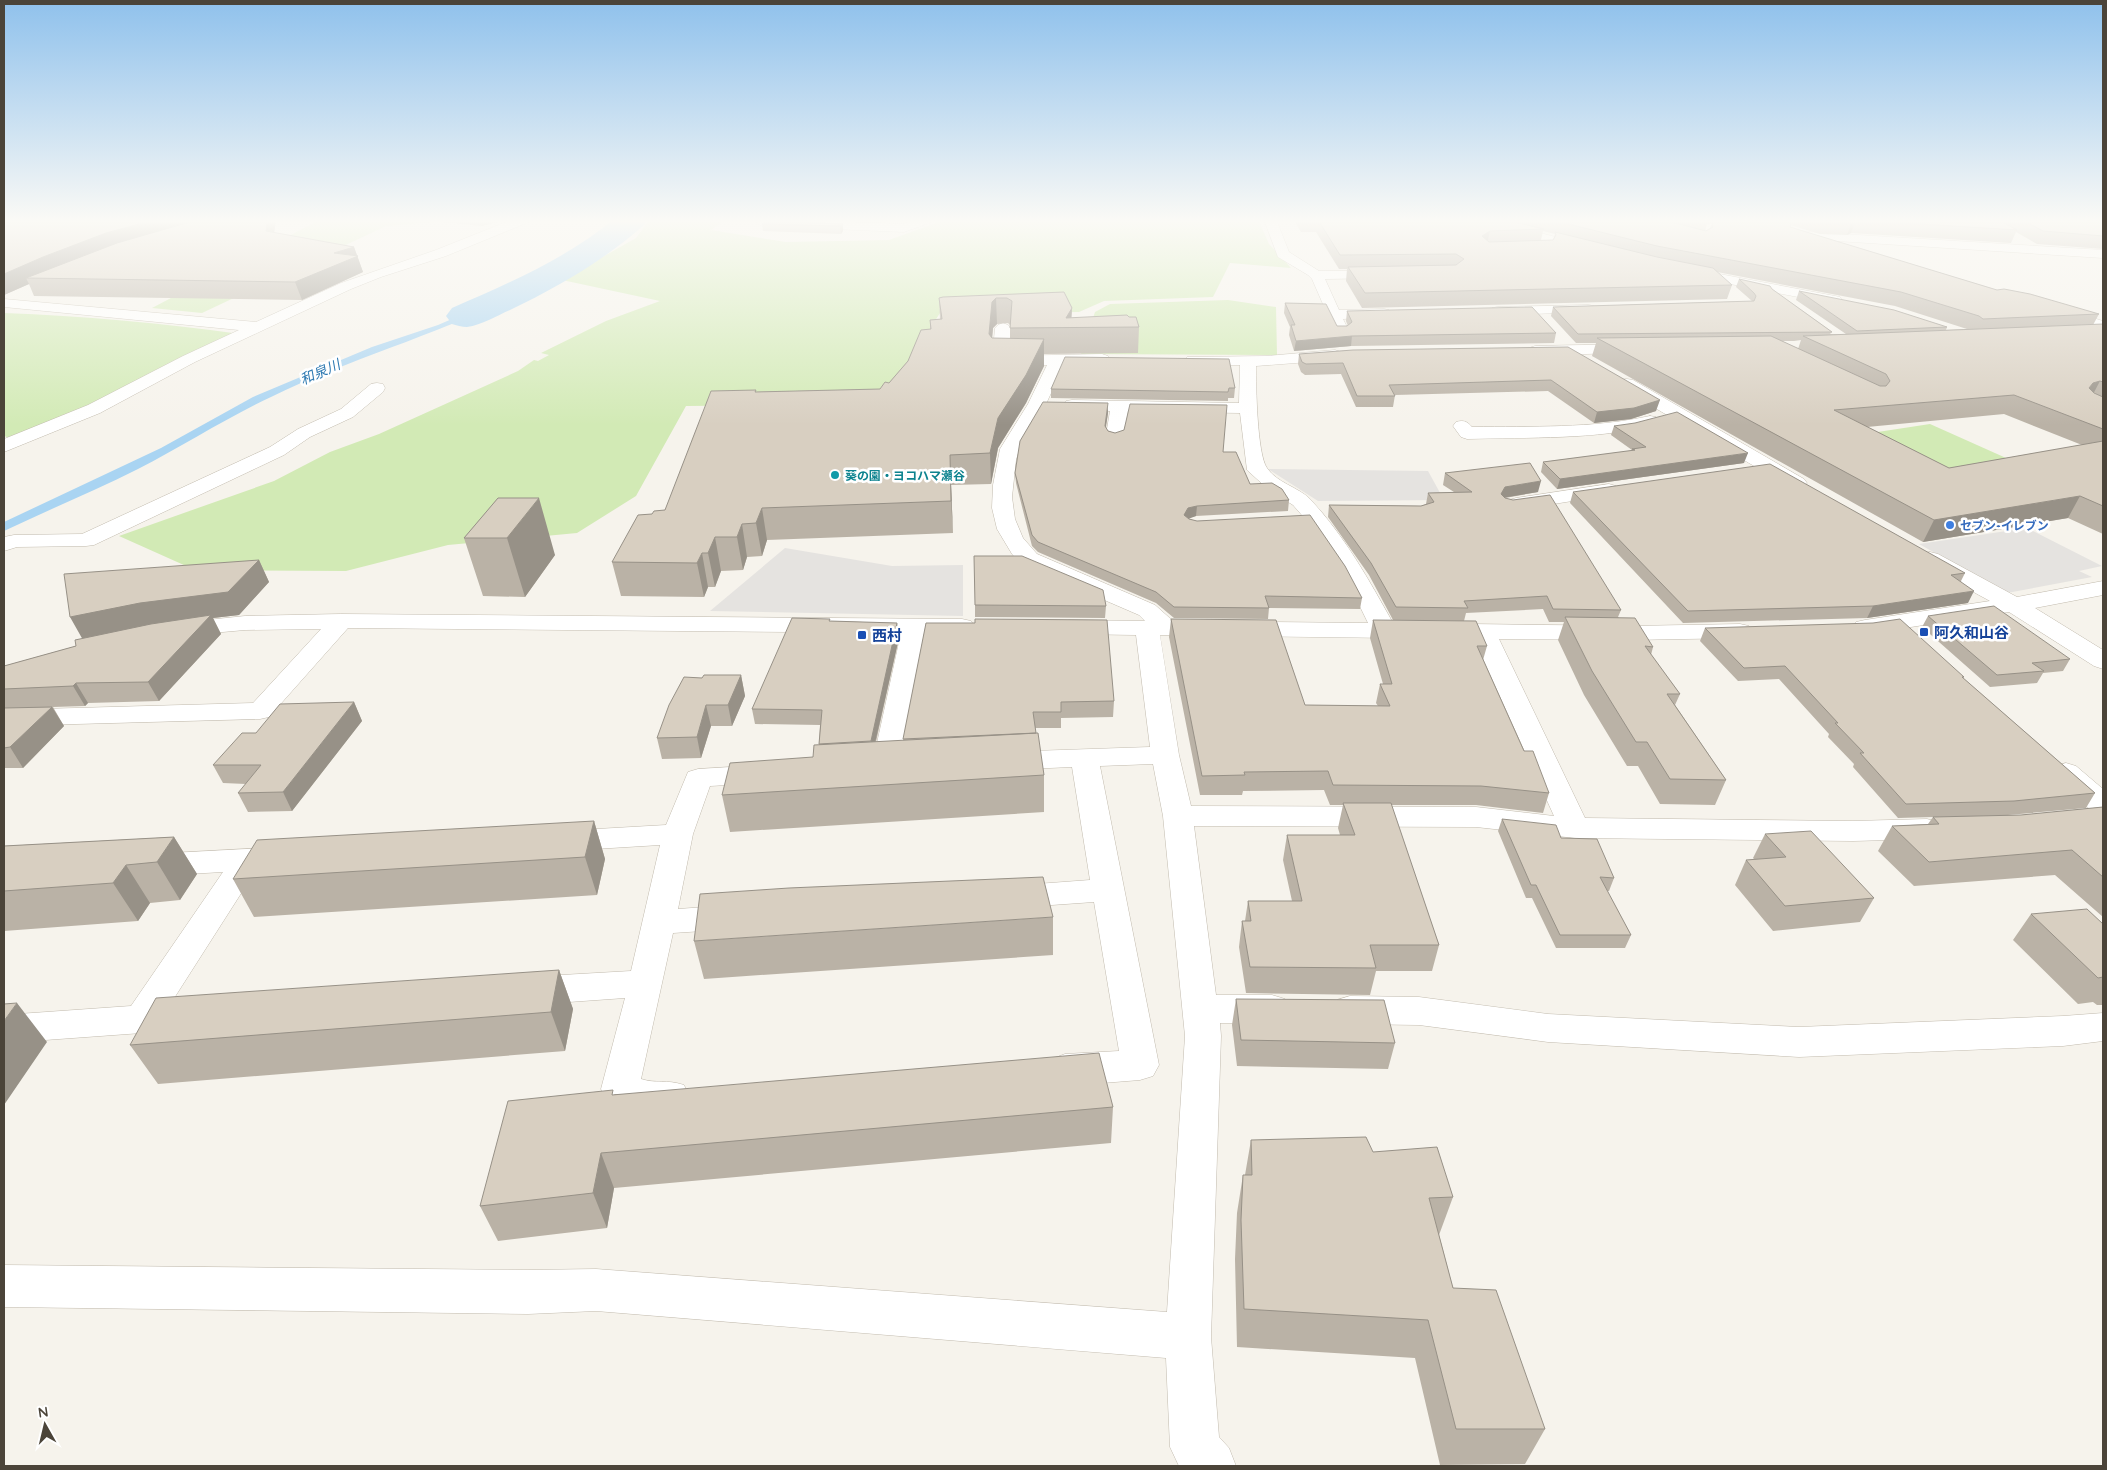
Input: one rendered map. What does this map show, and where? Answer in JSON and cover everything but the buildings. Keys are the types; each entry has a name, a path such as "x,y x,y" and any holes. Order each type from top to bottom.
{"street":[{"path":"4,446 94,409 189,359 343,288"},
{"path":"1178,360 1248,361 1306,359 1350,349 1322,288"},
{"path":"1334,314 1389,313 1368,288"},
{"path":"1725,288 1732,294"},
{"path":"1763,288 1852,303"},
{"path":"1770,289 1794,306"},
{"path":"4,303 30,290"},
{"path":"4,303 259,327"},
{"path":"2086,306 2046,307 2103,326"},
{"path":"1480,311 1601,308"},
{"path":"1535,310 1546,324"},
{"path":"1003,328 1000,361 1058,359 1118,360"},
{"path":"2084,336 2103,335"},
{"path":"1523,351 1564,344 1648,348"},
{"path":"1564,344 1606,372 1810,490"},
{"path":"1058,359 1037,405 1009,450 1002,484 1002,506 1009,534 1016,546 1029,558 1147,610 1162,622 1155,627"},
{"path":"1248,361 1248,408 1253,453 1257,470 1311,512 1356,576 1384,630"},
{"path":"4,545 14,541 86,540 277,451 304,433 347,413 377,388"},
{"path":"1037,405 1248,408"},
{"path":"1115,435 1120,406"},
{"path":"1467,434 1598,430 1632,426 1678,413"},
{"path":"1740,471 1769,467"},
{"path":"1510,504 1625,488"},
{"path":"1286,519 1334,508"},
{"path":"1918,552 2014,604 2103,661"},
{"path":"1839,628 1867,627 2103,588"},
{"path":"4,718 260,711 341,621"},
{"path":"159,632 245,623 341,621 982,626"},
{"path":"1899,622 1921,642"},
{"path":"886,766 915,626"},
{"path":"1049,627 1630,633 1761,630"},
{"path":"1155,627 1165,755 1178,816 1202,1036 1188,1337 1195,1447 1211,1466"},
{"path":"1483,632 1575,828"},
{"path":"2045,753 2097,814"},
{"path":"975,762 1165,755"},
{"path":"1030,1072 1140,1065 1084,757"},
{"path":"856,768 916,765"},
{"path":"701,1094 651,1098 620,1088 646,983 678,834 698,778 787,772"},
{"path":"1178,816 1476,817 1575,828 1854,831 1958,828"},
{"path":"531,843 678,834"},
{"path":"121,867 306,857"},
{"path":"141,1019 247,860"},
{"path":"982,900 1109,890"},
{"path":"659,922 767,915"},
{"path":"498,993 646,983"},
{"path":"1198,1009 1419,1011 1548,1028 1799,1042 2053,1032 2103,1027"},
{"path":"4,1029 210,1014"},
{"path":"4,1286 528,1292 596,1290 1188,1337"}],"green space":[{"path":"191,288 256,288 202,313 152,308"},
{"path":"597,288 1218,288 1213,297 1104,301 1079,312 940,313 906,366 868,404 686,406 636,496 577,533 448,545 346,571 195,570 119,536 274,481 330,452 379,434 518,371 534,360 538,361 549,355 541,353 606,321 660,301"},
{"path":"1228,300 1276,307 1277,355 1081,354 1095,312 1110,304"},
{"path":"4,313 122,320 240,334 76,412 10,438 4,436"},
{"path":"1930,424 2024,466 1972,476 1845,437"}],"shaded area":[{"path":"1268,469 1428,471 1444,500 1318,501"},
{"path":"2027,528 2102,566 2079,571 2092,577 2007,593 1919,544"},
{"path":"785,548 892,566 963,565 963,616 710,611"}],"water":[{"path":"524,288 530,288 450,325 342,366 271,397 138,469 4,531 4,522 161,448 253,397 372,347 438,325"}],"waterway":[{"name":"和泉川","path":"465,316 527,288"}],"place":[{"name":"葵の園・ヨコハマ瀬谷","path":"835,475"},
{"name":"セブン-イレブン","path":"1950,525"},
{"name":"阿久和山谷","path":"1924,632"},
{"name":"西村","path":"862,635"}]}
